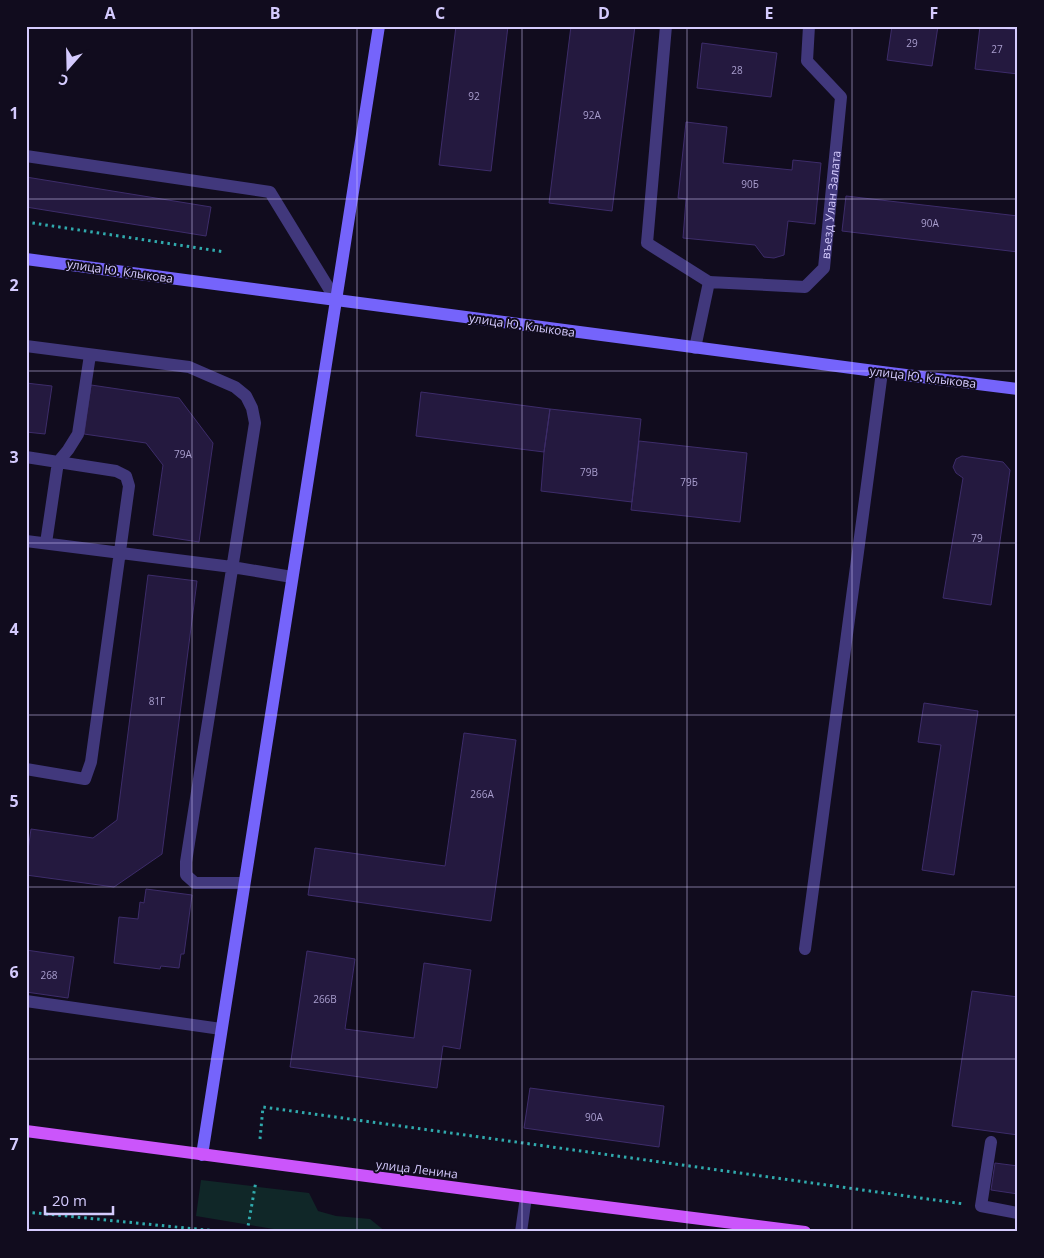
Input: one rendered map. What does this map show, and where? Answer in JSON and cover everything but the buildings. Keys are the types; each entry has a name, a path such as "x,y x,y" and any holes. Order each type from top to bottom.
{"main road":[{"path":"202,1155 379,26"},
{"name":"улица Ю. Клыкова","path":"26,259 1018,389"},
{"name":"улица Ленина","path":"26,1131 805,1232"}],"street":[{"path":"666,26 647,243 710,282 695,348"},
{"name":"въезд Улан Залата","path":"710,282 805,287 824,268 841,97 807,60 809,26"},
{"path":"26,156 270,192 336,300"},
{"path":"26,346 188,367 235,386 246,396 252,408 255,423 186,862 186,876 196,883 244,883"},
{"path":"46,543 58,462 78,434 90,355"},
{"path":"805,950 882,372"},
{"path":"26,457 116,471 126,476 128,486 91,762 85,779 26,769"},
{"path":"26,541 232,567 292,577"},
{"path":"26,1001 222,1029"},
{"path":"991,1142 981,1206 1018,1213"},
{"path":"521,1232 526,1197"}],"path":[{"path":"26,222 225,252"},
{"path":"260,1139 263,1107 981,1206"},
{"path":"246,1232 256,1181"},
{"path":"26,1212 226,1232"}],"green space":[{"path":"201,1180 309,1193 318,1211 336,1216 370,1219 386,1232 292,1232 196,1216"}]}
